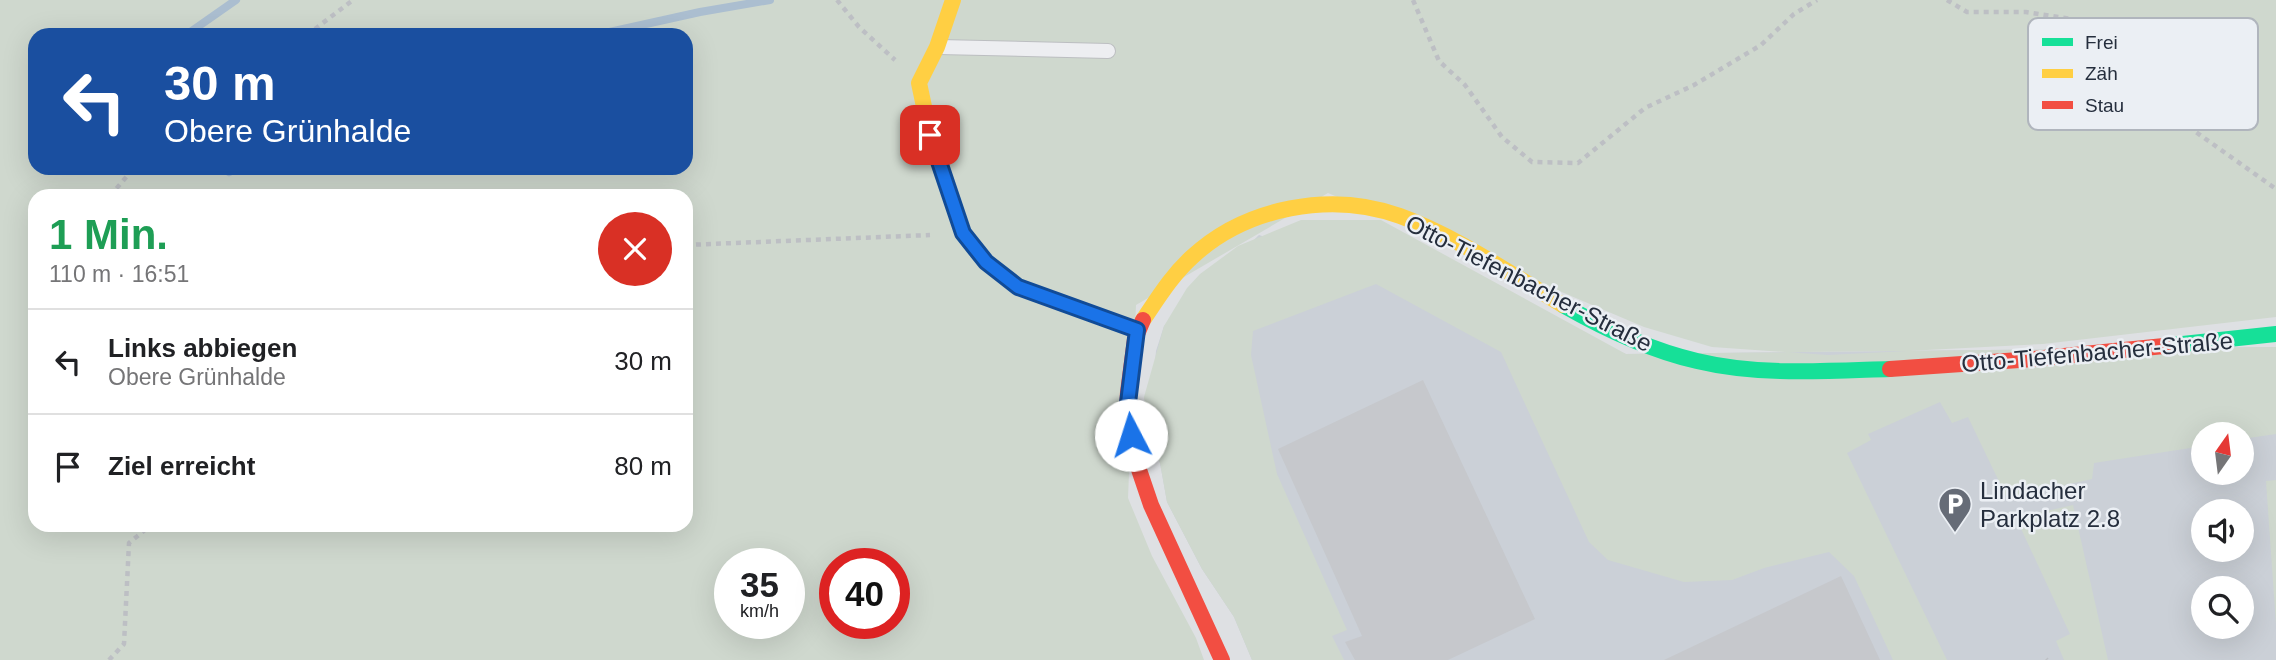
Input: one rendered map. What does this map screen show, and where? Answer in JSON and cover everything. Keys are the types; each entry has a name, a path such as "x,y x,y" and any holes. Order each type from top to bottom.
{"street":[{"path":"953,0 937,47 919,83 930,135 963,233 986,262 1018,287 1137,330"},
{"name":"Otto-Tiefenbacher-Straße","path":"1223,660 1149,503 1135,460 1127,411 1137,330 1169,281 1189,259 1214,240 1241,223 1275,211 1353,203 1387,211 1423,225 1559,303 1616,331 1670,354 1712,364 1797,372 1941,367 2276,334"}],"lane":[{"path":"937,47 1108,51"}],"path":[{"path":"316,28 353,0"},
{"path":"837,0 859,27 919,83"},
{"path":"1413,0 1439,61 1465,85 1502,137 1532,162 1578,163 1645,108 1694,85 1761,45 1794,14 1817,0"},
{"path":"1947,0 1967,12 2026,12 2065,18"},
{"path":"2193,130 2276,189"},
{"path":"116,189 128,175"},
{"path":"693,245 963,233"},
{"path":"109,660 124,644 129,543 142,532"}],"shaded area":[{"path":"0,0 2276,0 2276,317 2043,344 1828,355 1712,347 1644,327 1328,193 1136,305 1128,498 1152,556 1196,638 1204,660 0,660"},
{"path":"1301,220 1381,220 1626,354 2276,347 2276,434 2254,437 2254,422 2191,422 2191,448 2094,463 2092,479 2007,498 1968,417 1952,423 1940,402 1868,434 1871,440 1847,453 1947,660 1893,660 1854,576 1829,552 1764,568 1732,580 1684,582 1608,560 1589,542 1501,352 1376,284 1253,331 1251,355 1277,474 1347,630 1332,636 1344,660 1252,660 1234,617 1202,569 1167,502 1160,463 1149,440 1144,397 1164,326 1187,288 1200,274 1238,246"},
{"path":"1259,235 1626,354 2276,347 2276,660 1252,660 1234,617 1202,569 1167,502 1160,463 1149,440 1156,351 1164,326"},
{"path":"2276,480 2276,625 2266,481"},
{"path":"2073,505 2108,660 2064,660 2056,641 2070,634 2016,518"}],"building":[{"path":"1423,380 1535,619 1448,660 1355,660 1345,642 1362,636 1278,449"},
{"path":"1841,576 1880,660 1664,660"}],"waterway":[{"path":"196,28 236,0"},
{"path":"628,28 770,0"}],"traffic: fast":[{"path":"1563,305 1645,345 1720,366 1768,371 1890,369"},
{"path":"2164,346 2276,334"}],"traffic: slow":[{"path":"953,0 937,47 919,83 930,135 963,233 986,262 1019,287 1137,330"},
{"path":"1143,320 1178,271 1214,240 1263,215 1318,205 1346,205 1400,216 1463,245 1563,305"}],"traffic: jam":[{"path":"1143,320 1135,339 1128,392 1127,410 1132,449 1151,505 1222,660"},
{"path":"1890,369 2164,346"}],"place":[{"name":"Lindacher Parkplatz 2.8","path":"1955,534"}],"route":[{"path":"930,135 963,233 986,262 1018,287 1137,330 1127,411 1131,435"}]}
